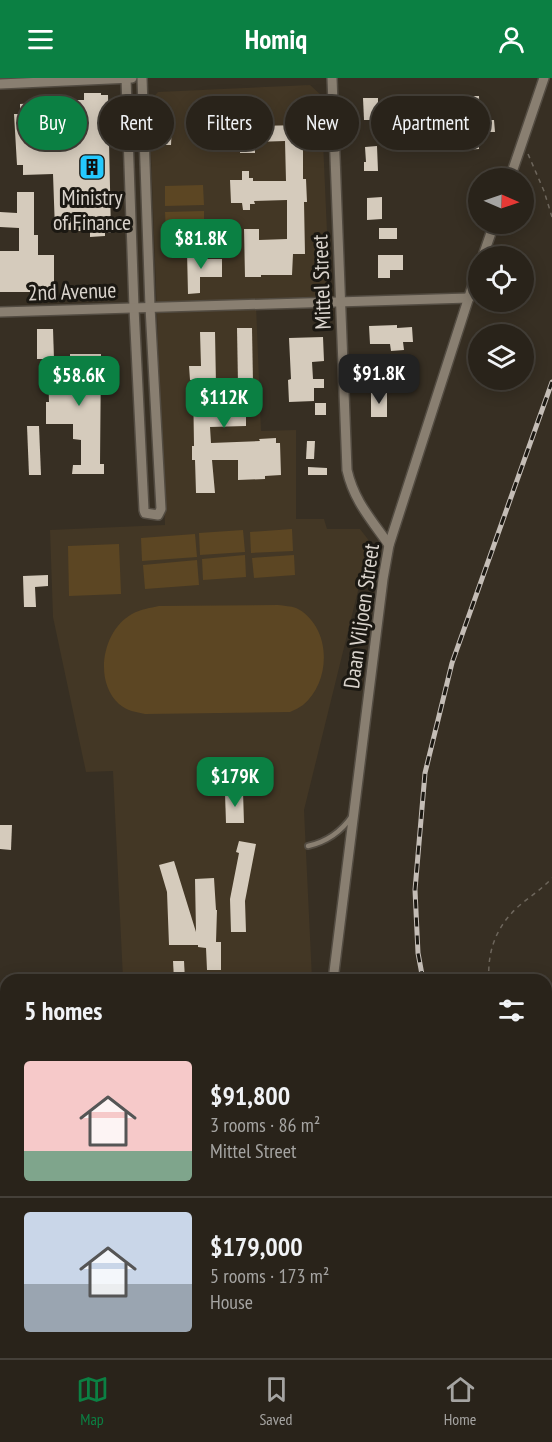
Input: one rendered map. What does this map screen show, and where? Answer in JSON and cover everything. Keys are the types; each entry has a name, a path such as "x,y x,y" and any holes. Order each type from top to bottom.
{"street":[{"path":"126,78 144,510 147,514 158,514 161,509 150,307 142,78"},
{"path":"0,84 132,78"},
{"name":"Mittel Street","path":"332,78 347,470 358,502 389,545"},
{"path":"513,168 544,78"},
{"name":"2nd Avenue","path":"0,312 468,298"},
{"name":"Daan Viljoen Street","path":"334,974 382,579 389,545 468,301"}],"lane":[{"path":"308,846 332,837 355,811"}],"path":[{"path":"522,142 544,191 552,217"},
{"path":"489,974 491,948 500,927 518,907 552,878"}],"shaded area":[{"path":"310,85 321,95 285,96 285,150 323,150 330,301 256,305 261,431 296,430 296,519 324,519 327,529 360,529 370,542 304,810 312,974 123,974 113,771 86,772 53,617 50,530 165,525 151,150 174,150 174,96 154,96 158,92"},
{"path":"203,185 204,205 165,206 165,186"},
{"path":"204,211 204,232 166,233 165,212"},
{"path":"292,529 293,551 251,553 250,532"},
{"path":"243,530 245,552 200,555 199,533"},
{"path":"195,534 197,557 142,561 141,538"},
{"path":"119,544 121,594 69,596 68,546"},
{"path":"245,555 246,577 203,580 202,559"},
{"path":"294,555 295,575 254,578 252,558"},
{"path":"197,560 199,585 145,589 143,565"},
{"path":"278,605 296,608 308,616 316,627 323,647 323,668 316,689 298,708 290,712 145,714 125,708 111,694 104,669 108,643 122,621 132,614 159,606"}],"building":[{"path":"84,93 108,95 99,96 99,150 109,150 111,233 105,233 105,236 90,237 90,231 55,230 53,174 23,175 23,165 17,165 14,114 18,114 18,150 87,150 87,96 84,96"},
{"path":"363,98 371,98 371,120 364,120"},
{"path":"490,120 494,120 495,132 490,132"},
{"path":"285,125 285,141 273,141 273,126"},
{"path":"371,146 371,150 377,150 378,171 364,171 365,147"},
{"path":"240,150 255,150 255,153 240,153"},
{"path":"285,150 303,150 303,179 306,179 307,202 304,202 305,254 293,254 292,275 245,277 244,229 259,229 259,240 287,239 287,200 254,201 255,204 250,204 250,210 243,210 242,203 231,203 230,180 242,180 242,171 249,171 249,178 253,178 253,181 286,181"},
{"path":"17,192 34,192 34,235 38,235 38,255 54,255 54,288 30,288 30,292 0,292 0,251 19,251 19,228 0,227 0,212 17,213"},
{"path":"382,197 382,219 367,220 367,198"},
{"path":"379,228 397,228 397,239 379,239"},
{"path":"199,250 199,259 222,259 222,277 200,277 200,293 188,294 187,251"},
{"path":"378,255 403,255 403,270 390,270 390,278 378,278"},
{"path":"397,325 397,328 412,327 413,342 403,342 404,350 391,351 390,344 370,344 369,326"},
{"path":"237,328 252,328 253,383 238,384"},
{"path":"37,329 53,329 54,359 37,359"},
{"path":"200,332 215,332 216,385 208,385 208,400 246,399 246,426 210,427 211,443 276,438 276,443 280,443 281,475 265,476 265,479 238,480 238,460 212,460 215,493 196,493 195,460 192,460 192,446 194,446 193,380 190,380 189,366 201,366"},
{"path":"323,337 324,361 312,362 313,379 324,379 324,388 314,388 314,401 289,402 288,380 291,379 289,338"},
{"path":"70,354 101,354 100,464 104,464 104,474 72,474 73,465 81,465 81,440 73,439 73,424 46,424 46,402 49,402 48,370 70,370"},
{"path":"371,393 387,393 387,417 371,417"},
{"path":"315,403 326,403 326,415 315,415"},
{"path":"27,426 39,426 41,475 29,475"},
{"path":"307,441 315,441 314,459 306,459"},
{"path":"308,467 327,468 327,475 308,475"},
{"path":"48,575 48,586 35,587 36,607 24,607 23,576"},
{"path":"243,792 244,823 226,823 225,793"},
{"path":"0,825 12,825 11,850 0,849"},
{"path":"239,841 256,844 245,901 246,932 231,932 230,899 239,853 236,852"},
{"path":"174,861 196,932 195,879 214,878 217,910 216,942 221,942 221,970 207,970 206,948 198,947 198,945 169,945 167,892 159,865"},
{"path":"173,961 184,961 185,974 174,974"}],"railway":[{"path":"422,974 418,953 415,890 425,773 452,663 552,382"}],"place":[{"name":"Ministry of Finance","path":"92,167"}]}
